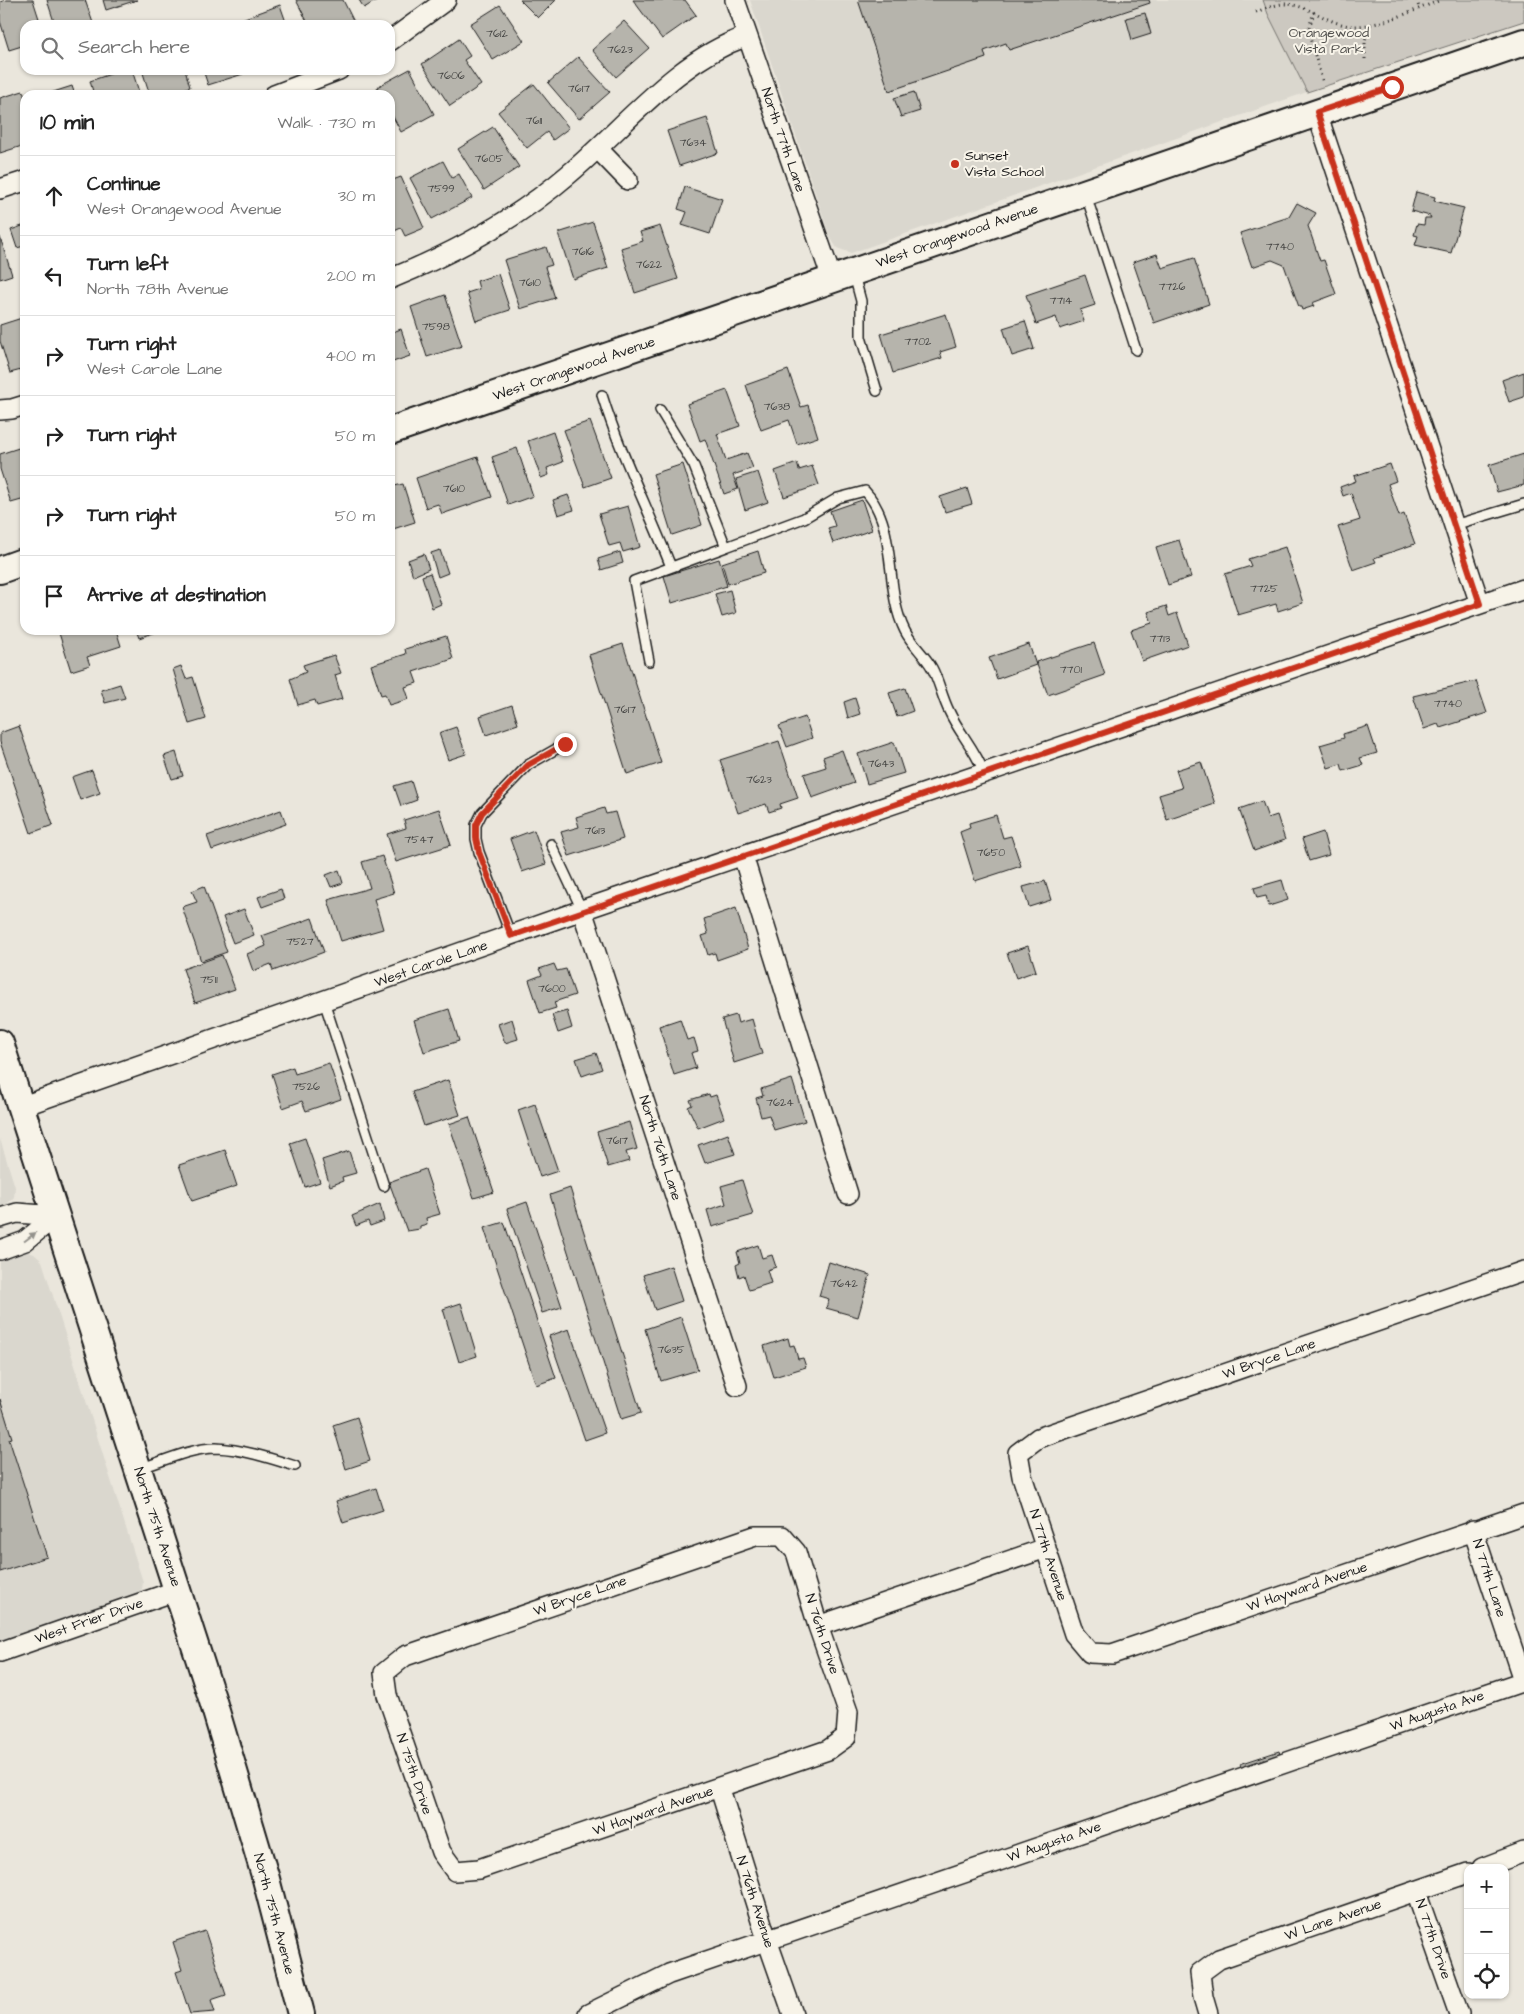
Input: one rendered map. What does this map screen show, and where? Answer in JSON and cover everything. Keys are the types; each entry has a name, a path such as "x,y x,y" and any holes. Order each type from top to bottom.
{"street":[{"path":"395,37 446,0"},
{"name":"North 77th Lane","path":"735,0 747,36 842,276"},
{"path":"395,277 430,262 498,226 538,198 598,149 688,66 725,44 747,36"},
{"name":"West Orangewood Avenue","path":"395,430 1524,42"},
{"path":"287,90 326,75"},
{"path":"1317,112 1480,604"},
{"path":"598,149 628,180"},
{"path":"0,190 20,183"},
{"path":"0,410 20,407"},
{"path":"0,570 20,563"},
{"name":"West Carole Lane","path":"20,1107 582,910 1524,589"},
{"path":"743,856 848,1194"},
{"name":"North 76th Lane","path":"582,910 737,1386"},
{"name":"North 75th Avenue","path":"0,1043 178,1590 241,1795 301,2014"},
{"path":"0,1218 17,1213 56,1216"},
{"path":"0,1250 25,1241 56,1216"},
{"name":"W Bryce Lane","path":"1018,1453 1038,1438 1524,1271"},
{"name":"N 77th Avenue","path":"1018,1453 1022,1476 1074,1634 1090,1653"},
{"name":"W Hayward Avenue","path":"1090,1653 1112,1654 1524,1514"},
{"name":"N 77th Lane","path":"1473,1530 1524,1682"},
{"name":"W Bryce Lane","path":"384,1673 405,1656 755,1536 782,1536"},
{"name":"N 76th Drive","path":"782,1536 796,1552 818,1626 848,1712 846,1736"},
{"path":"818,1626 1046,1548"},
{"name":"West Frier Drive","path":"0,1652 178,1590"},
{"name":"N 75th Drive","path":"384,1673 387,1695 440,1852 455,1871"},
{"name":"W Augusta Ave","path":"588,2014 669,1974 1524,1682"},
{"name":"W Hayward Avenue","path":"455,1871 480,1869 720,1788 828,1750 846,1736"},
{"name":"N 76th Avenue","path":"720,1788 767,1940 793,2014"},
{"path":"1492,1864 1524,1852"},
{"name":"W Lane Avenue","path":"1208,2014 1203,1997 1200,1973 1219,1959 1464,1874"},
{"name":"N 77th Drive","path":"1416,1892 1459,2014"}],"lane":[{"path":"1086,192 1136,350"},
{"path":"842,276 861,301 861,337 878,391"},
{"path":"602,395 625,464 650,513 670,567"},
{"path":"660,410 694,466 726,546"},
{"path":"649,661 634,581 804,518 838,498 865,490 872,498 883,524 895,599 905,631 932,668 949,712 978,756 984,773"},
{"path":"1454,526 1524,504"},
{"path":"511,936 479,852 476,825 482,813 528,765 565,744"},
{"path":"551,844 582,910"},
{"path":"324,1001 384,1186"},
{"path":"138,1468 197,1451 215,1448 238,1451 295,1466"}],"path":[{"path":"1417,0 1420,8"},
{"path":"1256,12 1281,4 1293,5 1340,24 1354,26 1370,25 1442,0"},
{"path":"1314,12 1308,31 1323,83"},
{"path":"1364,59 1365,40 1370,25"}],"shaded area":[{"name":"Sunset Vista School","path":"750,0 1263,0 1268,14 1307,92 851,253 837,248 830,237"},
{"path":"0,1139 15,1187 14,1197 7,1204 0,1207"},
{"path":"25,1251 34,1254 42,1261 143,1582 142,1589 136,1595 0,1644 0,1259"}],"green space":[{"name":"Orangewood Vista Park","path":"1263,0 1524,0 1524,21 1307,92 1268,14"}],"building":[{"path":"6,0 33,0 39,20 20,20 20,47 9,50 0,21 0,2"},
{"path":"47,0 85,0 92,20 53,20"},
{"path":"103,0 137,0 106,10"},
{"path":"296,0 343,0 353,20 306,20"},
{"path":"359,0 377,0 364,8"},
{"path":"520,0 556,0 538,18"},
{"path":"633,0 685,0 696,15 662,39"},
{"path":"858,0 1149,0 1150,3 1009,50 1006,43 984,51 986,58 889,91"},
{"path":"280,5 285,20 242,20"},
{"path":"500,5 524,41 493,60 470,24"},
{"path":"1145,13 1151,34 1132,40 1126,18"},
{"path":"624,21 649,48 616,77 592,50"},
{"path":"459,39 470,56 464,60 481,85 450,106 422,64"},
{"path":"578,57 610,92 579,119 548,83"},
{"path":"410,69 434,114 401,132 395,121 395,90 378,90 377,87"},
{"path":"107,75 134,75 138,90 93,90 90,81"},
{"path":"144,75 186,75 190,87 181,90 148,90"},
{"path":"205,75 240,75 208,85"},
{"path":"534,84 569,128 553,140 547,132 527,148 498,112"},
{"path":"72,86 73,90 60,90"},
{"path":"20,92 20,147 0,153 0,98"},
{"path":"914,92 920,111 901,117 894,98"},
{"path":"707,118 718,153 679,166 667,131"},
{"path":"493,127 519,167 484,190 458,149"},
{"path":"443,161 452,178 459,174 472,198 432,219 410,178"},
{"path":"401,177 424,228 405,236 401,228 395,231 395,179"},
{"path":"685,187 722,199 710,234 682,225 687,212 678,209"},
{"path":"1416,192 1435,197 1434,201 1464,208 1451,253 1415,245 1418,236 1414,235 1417,224 1424,225 1425,218 1431,218 1430,216 1411,211"},
{"path":"1297,203 1316,213 1308,226 1320,261 1324,260 1336,294 1312,303 1314,306 1302,310 1299,307 1284,265 1272,260 1252,267 1240,233 1289,217"},
{"path":"593,222 608,268 573,279 558,233"},
{"path":"660,226 678,279 635,293 621,248 643,241 640,232"},
{"path":"20,227 20,247 17,248 11,230"},
{"path":"0,237 12,275 0,279"},
{"path":"546,247 552,265 545,267 555,298 520,309 504,260"},
{"path":"1157,254 1162,268 1194,258 1209,304 1154,323 1133,262"},
{"path":"498,274 510,310 476,321 467,293 479,289 477,281"},
{"path":"1085,275 1095,305 1080,310 1084,321 1060,329 1056,317 1036,324 1026,295"},
{"path":"445,295 462,346 427,357 411,307"},
{"path":"946,314 956,347 940,352 942,358 893,373 881,334"},
{"path":"20,319 20,370 10,373 0,341 0,325"},
{"path":"1025,321 1034,349 1012,356 1003,328"},
{"path":"401,329 410,356 395,361 395,331"},
{"path":"788,370 801,407 808,405 818,437 797,444 789,420 761,430 746,385"},
{"path":"1524,372 1524,397 1509,402 1502,380"},
{"path":"727,390 740,426 717,434 726,460 747,453 753,468 733,475 738,489 724,494 705,439 700,441 687,404"},
{"path":"590,421 611,478 585,487 564,430"},
{"path":"553,432 563,462 547,468 549,475 541,478 528,441"},
{"path":"20,448 20,500 11,503 0,469 0,454"},
{"path":"517,448 533,496 508,505 492,457"},
{"path":"1524,454 1524,485 1497,492 1489,465"},
{"path":"478,457 492,497 442,514 438,504 426,508 416,478"},
{"path":"797,463 799,470 812,466 819,485 784,497 775,471"},
{"path":"683,464 702,525 672,535 653,474"},
{"path":"1390,464 1396,481 1388,484 1399,516 1404,514 1415,544 1374,558 1376,562 1353,570 1338,527 1360,520 1351,493 1343,496 1340,487 1356,481 1354,476"},
{"path":"758,472 768,502 745,510 736,479"},
{"path":"403,484 415,522 395,528 395,486"},
{"path":"967,488 972,504 945,512 940,497"},
{"path":"568,495 574,510 558,515 553,500"},
{"path":"862,500 872,530 833,543 828,528 835,526 830,511"},
{"path":"628,506 640,547 623,552 620,543 609,546 599,514"},
{"path":"1179,540 1191,577 1168,585 1156,547"},
{"path":"1285,547 1303,603 1278,611 1276,604 1238,615 1225,574 1251,566 1248,559"},
{"path":"440,550 448,573 438,577 431,553"},
{"path":"758,551 764,573 728,584 722,563"},
{"path":"620,552 623,563 601,570 598,559"},
{"path":"424,554 429,569 413,576 408,560"},
{"path":"719,559 727,586 672,603 664,576"},
{"path":"430,573 441,604 432,608 422,576"},
{"path":"730,590 736,613 722,617 715,594"},
{"path":"1166,606 1169,616 1177,613 1188,645 1142,661 1131,630 1152,623 1148,612"},
{"path":"60,635 118,635 121,646 87,657 90,665 71,671"},
{"path":"446,636 453,659 413,672 417,683 405,687 409,699 389,705 385,694 381,695 371,665 406,654 405,649"},
{"path":"1094,643 1105,675 1048,695 1036,662"},
{"path":"623,644 661,763 627,774 589,655"},
{"path":"1029,644 1036,665 997,679 989,658"},
{"path":"334,655 341,673 335,675 342,699 317,706 315,700 298,705 290,679 306,672 303,665"},
{"path":"181,666 186,679 193,677 206,719 189,724 173,669"},
{"path":"1476,681 1487,713 1440,728 1438,724 1424,729 1413,696"},
{"path":"120,684 125,698 105,703 101,690"},
{"path":"905,688 913,711 897,717 889,693"},
{"path":"855,698 860,714 848,718 844,702"},
{"path":"512,705 518,724 486,735 480,716"},
{"path":"805,717 812,738 787,747 779,726"},
{"path":"19,726 53,825 31,833 0,742 0,733"},
{"path":"1368,726 1377,753 1360,758 1363,765 1343,771 1341,764 1328,768 1320,745 1344,738 1343,734"},
{"path":"456,727 466,754 448,760 439,733"},
{"path":"779,741 798,798 780,804 781,808 769,812 766,804 738,813 720,760"},
{"path":"894,742 904,773 867,784 858,754"},
{"path":"842,750 854,783 812,798 804,774 826,767 823,757"},
{"path":"176,752 183,776 172,779 164,756"},
{"path":"1201,762 1215,804 1167,820 1159,795 1182,788 1176,770"},
{"path":"92,770 100,793 80,800 72,777"},
{"path":"411,781 417,800 401,806 394,786"},
{"path":"1262,801 1268,818 1277,815 1285,840 1254,851 1239,809"},
{"path":"604,808 606,814 615,812 623,839 569,856 561,832 579,827 576,817"},
{"path":"439,809 451,845 396,862 387,834 406,828 404,820"},
{"path":"281,810 286,824 212,850 207,836"},
{"path":"996,815 1003,838 1011,836 1021,866 975,881 960,832 970,828 969,823"},
{"path":"534,830 546,864 522,872 510,839"},
{"path":"1323,832 1329,855 1309,861 1302,839"},
{"path":"382,856 394,893 374,899 383,929 341,941 328,900 370,888 362,862"},
{"path":"339,870 343,883 331,887 326,875"},
{"path":"1282,880 1288,900 1269,906 1266,896 1257,898 1254,888"},
{"path":"1045,881 1051,900 1029,907 1023,887"},
{"path":"204,886 227,952 201,961 182,907 197,902 192,891"},
{"path":"281,889 284,899 262,907 258,897"},
{"path":"736,908 748,949 717,960 715,953 708,955 702,936 708,934 704,919"},
{"path":"244,909 254,935 233,943 223,917"},
{"path":"312,918 324,952 273,971 271,964 253,971 247,954 266,946 262,936"},
{"path":"1028,946 1036,971 1016,978 1007,953"},
{"path":"222,955 235,989 195,1003 183,969"},
{"path":"554,964 557,971 566,969 575,995 554,1002 556,1008 540,1013 529,980 542,975 539,969"},
{"path":"449,1009 459,1041 424,1052 414,1020"},
{"path":"567,1011 572,1028 558,1033 552,1015"},
{"path":"736,1015 738,1023 752,1019 762,1054 734,1063 722,1019"},
{"path":"512,1019 518,1039 505,1043 498,1024"},
{"path":"680,1019 687,1040 694,1038 698,1051 691,1053 696,1068 674,1075 659,1026"},
{"path":"596,1053 602,1069 582,1076 576,1059"},
{"path":"329,1063 341,1099 306,1111 302,1101 283,1108 272,1074 293,1067 295,1074"},
{"path":"792,1079 805,1121 774,1130 769,1115 761,1117 756,1098 763,1096 761,1089"},
{"path":"448,1080 460,1115 424,1126 412,1092"},
{"path":"709,1094 710,1097 716,1095 724,1118 698,1128 688,1107 692,1105 690,1100"},
{"path":"535,1104 558,1171 540,1177 518,1110"},
{"path":"469,1117 494,1192 474,1198 449,1124"},
{"path":"629,1122 637,1149 626,1152 629,1161 608,1167 597,1132"},
{"path":"728,1134 735,1154 705,1163 698,1145"},
{"path":"305,1138 320,1182 305,1187 290,1143"},
{"path":"225,1150 237,1186 192,1201 179,1165"},
{"path":"349,1151 356,1173 342,1177 343,1181 330,1186 322,1160"},
{"path":"425,1169 440,1214 426,1218 427,1224 420,1226 420,1229 407,1231 389,1182"},
{"path":"742,1180 753,1215 712,1227 707,1210 726,1204 721,1186"},
{"path":"570,1188 641,1413 621,1419 550,1195"},
{"path":"527,1202 562,1307 542,1313 507,1209"},
{"path":"380,1204 384,1221 370,1226 368,1221 356,1226 352,1216"},
{"path":"504,1222 556,1378 536,1385 484,1228"},
{"path":"758,1245 762,1258 772,1255 776,1267 767,1270 771,1283 749,1290 744,1275 739,1277 736,1265 740,1263 737,1252"},
{"path":"829,1262 870,1275 858,1317 826,1308 829,1299 819,1296"},
{"path":"671,1266 682,1301 655,1310 643,1275"},
{"path":"461,1303 477,1356 459,1362 443,1309"},
{"path":"681,1317 698,1370 661,1381 645,1329"},
{"path":"569,1329 605,1433 585,1440 549,1336"},
{"path":"788,1338 790,1346 794,1345 798,1359 803,1358 806,1367 774,1377 764,1346"},
{"path":"0,1399 12,1438 9,1439 47,1557 0,1572"},
{"path":"357,1417 370,1461 346,1469 333,1425"},
{"path":"376,1488 383,1510 343,1523 336,1501"},
{"path":"1279,1751 1283,1763 1243,1776 1240,1764"},
{"path":"205,1931 226,1995 211,2000 215,2012 190,2014 176,1972 182,1970 173,1942"}],"place":[{"name":"Sunset Vista School","path":"955,164"}],"route":[{"path":"565,744 528,765 482,813 476,825 479,852 511,936 582,910 1480,604 1317,112 1392,87"}]}
